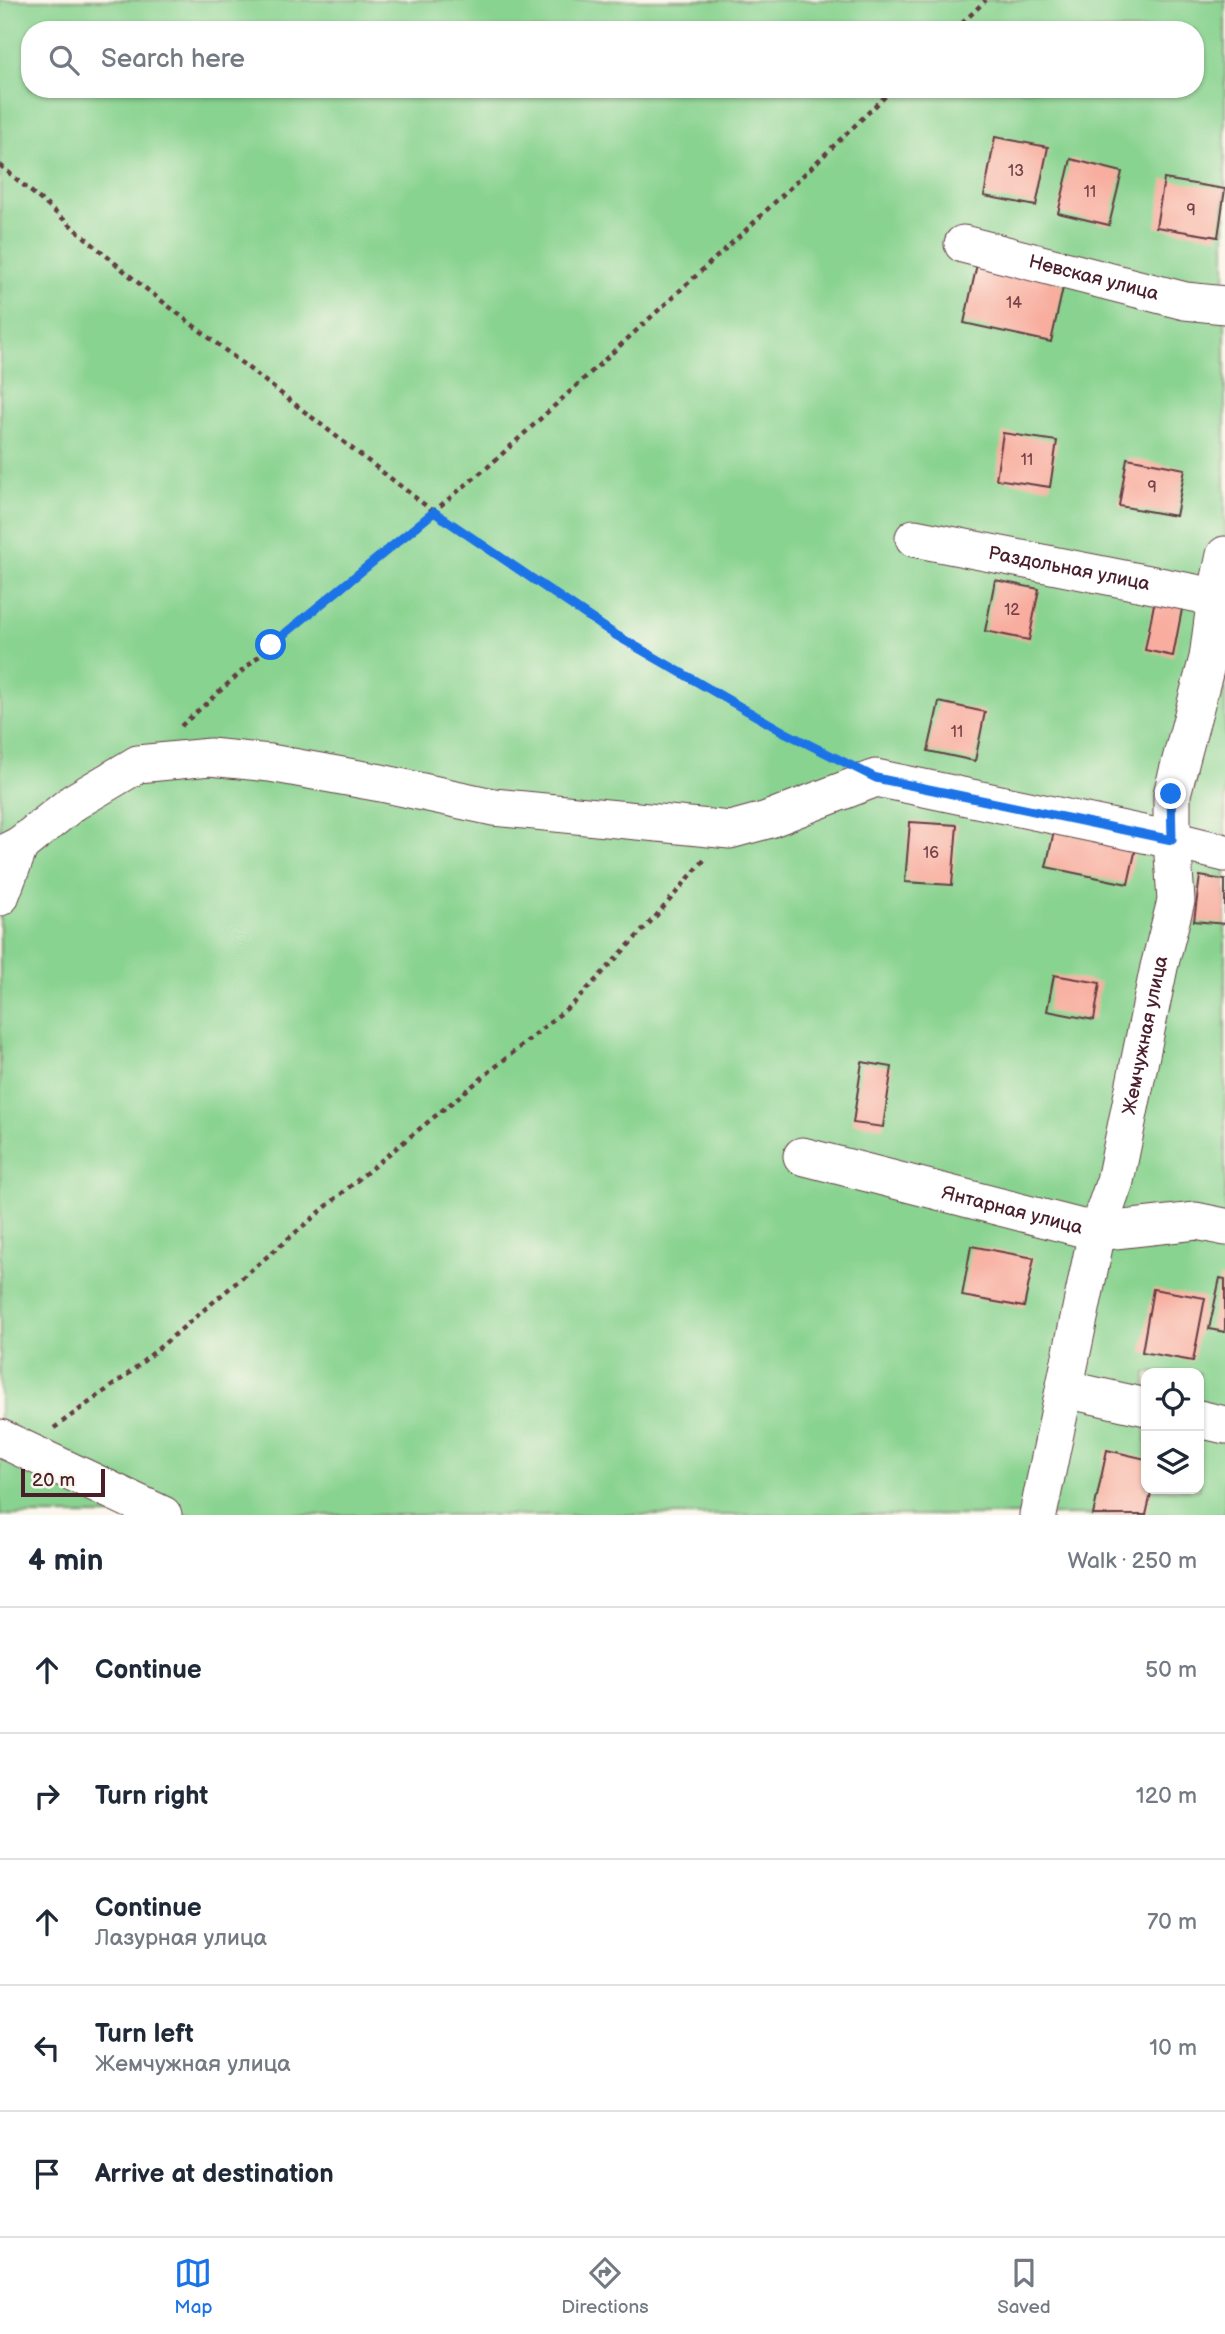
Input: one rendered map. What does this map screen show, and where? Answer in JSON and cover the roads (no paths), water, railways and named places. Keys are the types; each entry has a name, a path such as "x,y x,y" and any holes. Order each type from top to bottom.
{"street":[{"name":"Невская улица","path":"963,244 1185,301 1225,305"},
{"name":"Раздольная улица","path":"914,538 1220,598"},
{"name":"Жемчужная улица","path":"1038,1515 1097,1232 1115,1181 1159,967 1176,901 1171,794 1208,658 1225,555"},
{"path":"0,897 10,850 75,802 138,764 210,757 270,763 369,780 493,807 730,830 767,820 876,778 1225,853"},
{"name":"Янтарная улица","path":"802,1156 1097,1232 1196,1221 1225,1227"},
{"path":"1065,1389 1141,1406"},
{"path":"1204,1420 1225,1425"},
{"path":"12,1444 163,1515"}]}
